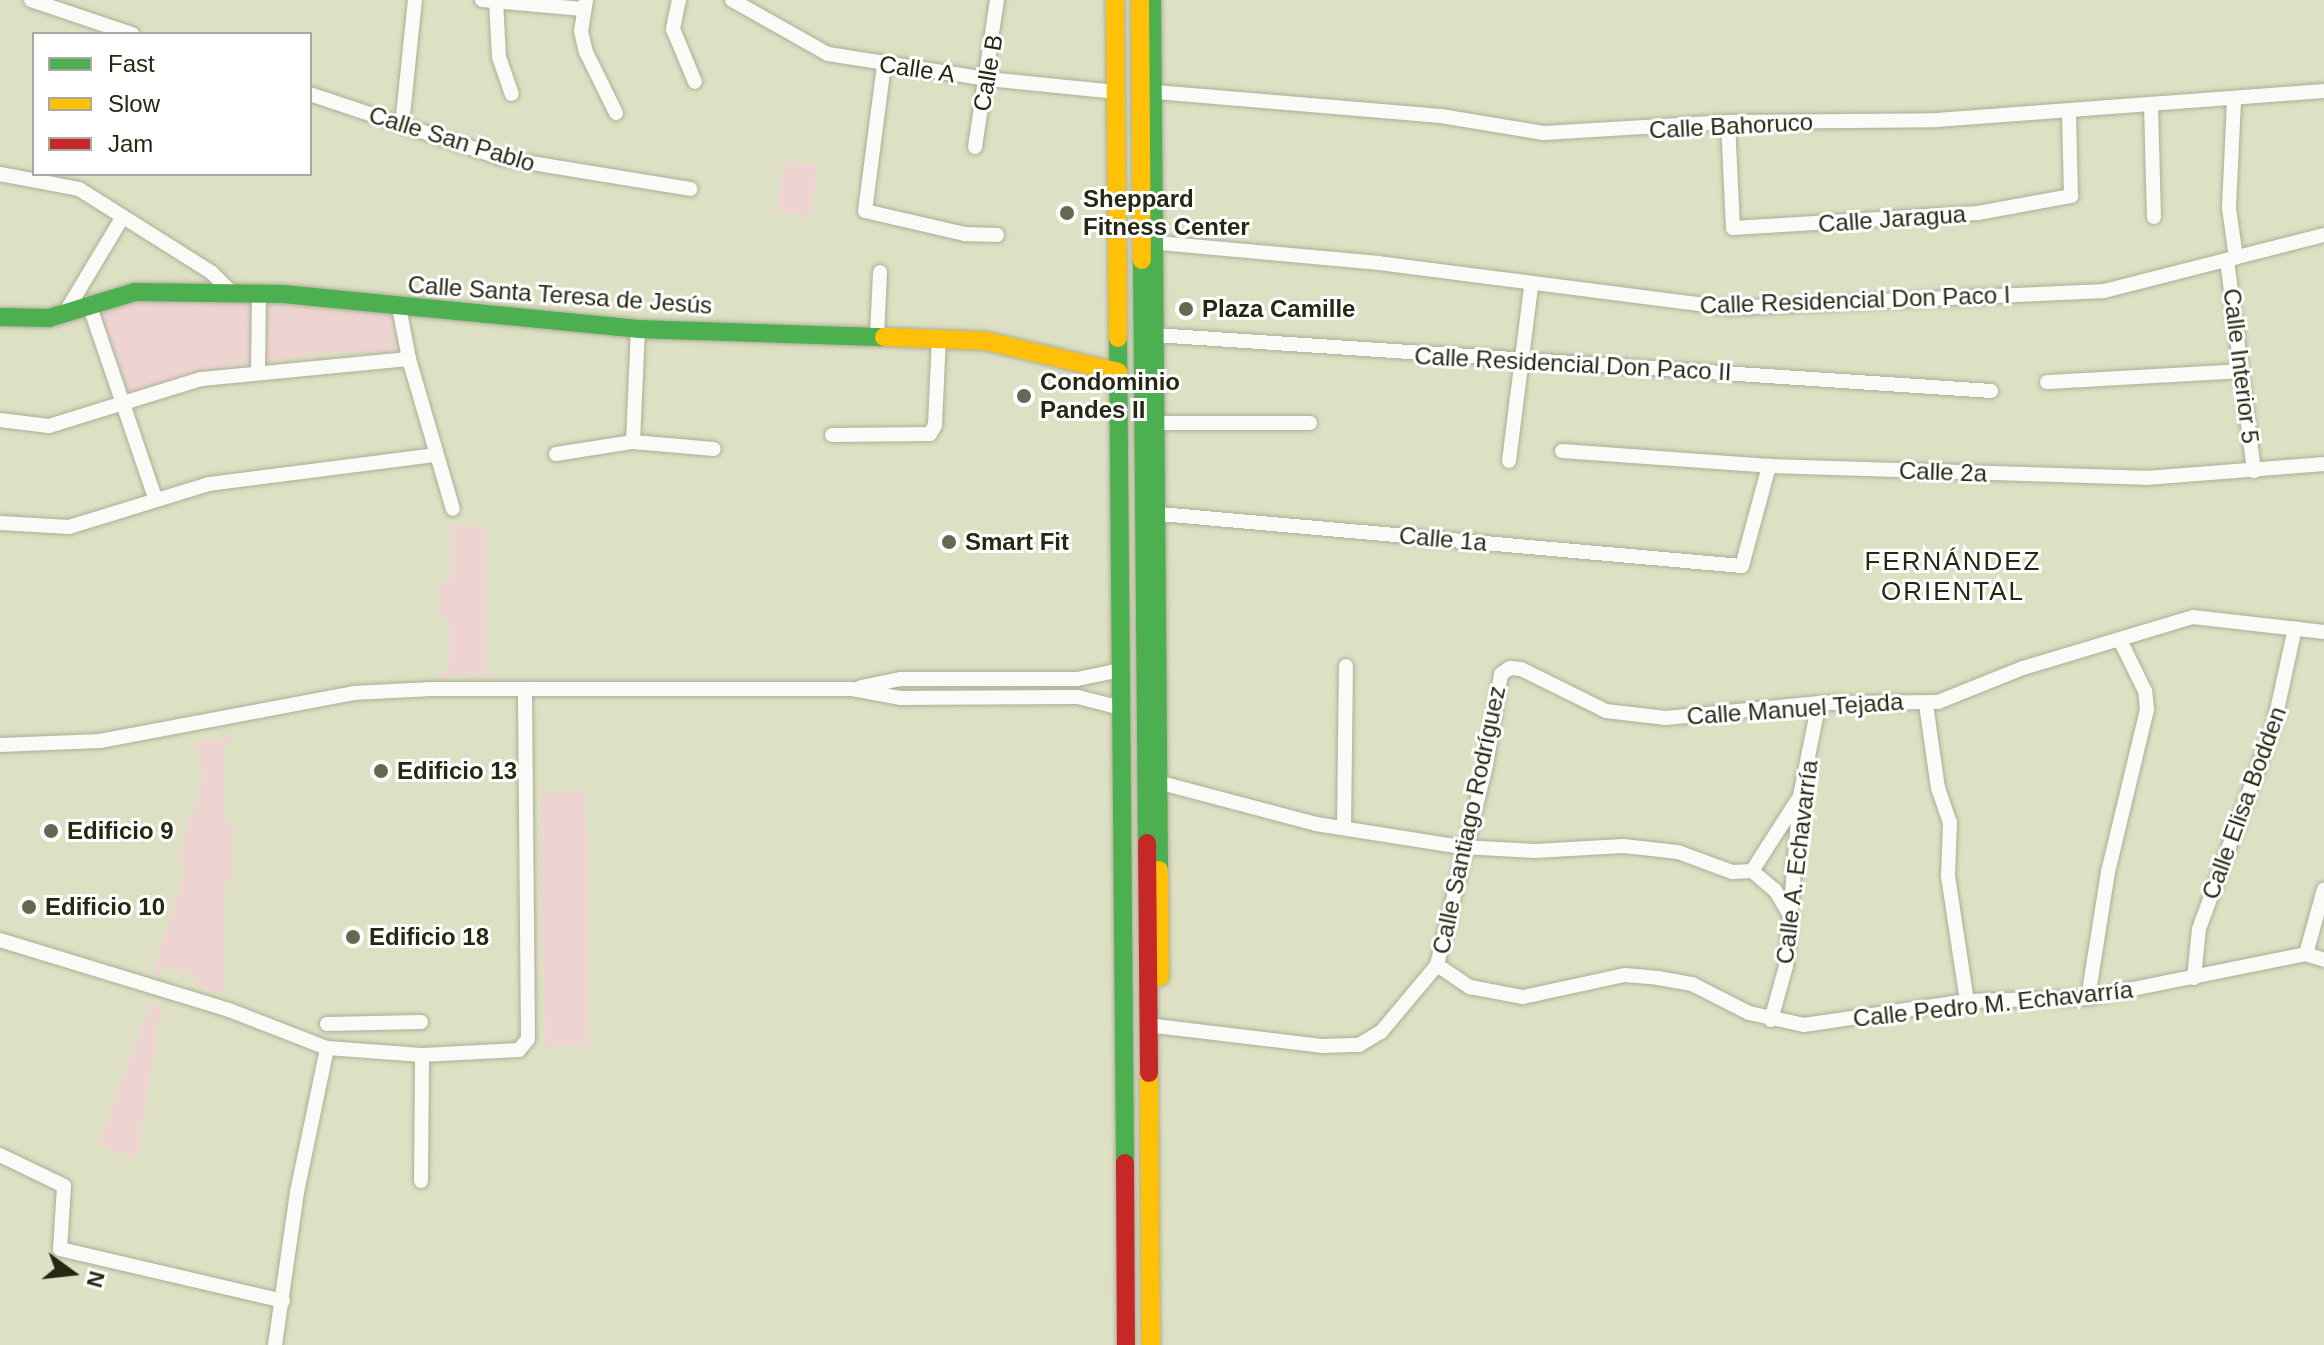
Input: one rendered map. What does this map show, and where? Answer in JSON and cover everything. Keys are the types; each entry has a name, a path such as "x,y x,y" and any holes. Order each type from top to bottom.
{"main road":[{"path":"1115,0 1126,1345"},
{"path":"1140,0 1146,92 1149,242 1153,1025 1151,1345"},
{"path":"1146,92 1152,0"},
{"path":"1149,242 1155,335 1156,423 1151,513"},
{"name":"Calle Santa Teresa de Jesús","path":"0,317 31,321 135,292 259,293 638,329 986,341 1118,372"},
{"path":"1153,1025 1162,1345"}],"street":[{"path":"31,0 126,32"},
{"path":"402,125 415,0"},
{"path":"679,0 673,29 695,82"},
{"name":"Calle A","path":"732,0 828,54 988,79 1116,92"},
{"name":"Calle B","path":"975,147 988,79 997,0"},
{"path":"512,94 499,57 489,1 584,5 586,52 616,113"},
{"path":"884,65 865,211 965,234 997,235"},
{"name":"Calle Bahoruco","path":"1146,92 1441,116 1544,133 1728,122 2069,112 2151,104 2234,101 2324,91"},
{"name":"Calle San Pablo","path":"312,95 547,168 690,189"},
{"name":"Calle Interior 5","path":"2234,101 2229,208 2241,371 2254,471"},
{"path":"2151,104 2154,217"},
{"name":"Calle Jaragua","path":"1728,122 1729,226 1747,227 1978,213 2071,196 2069,112"},
{"path":"0,174 66,183 211,272 231,292"},
{"path":"65,313 122,218"},
{"name":"Calle Residencial Don Paco I","path":"1149,242 1378,263 1531,286 1731,308 2104,291 2324,235"},
{"path":"877,336 880,272"},
{"path":"1509,461 1531,286"},
{"path":"258,373 259,293"},
{"path":"89,304 155,498"},
{"path":"399,307 409,359 453,509"},
{"path":"633,442 638,329"},
{"name":"Calle Residencial Don Paco II","path":"1155,335 1523,362 1658,366 1853,386 1991,391"},
{"path":"832,435 930,434 935,425 939,338"},
{"path":"0,420 49,426 201,379 409,359"},
{"path":"2047,382 2241,371"},
{"path":"1156,423 1310,423"},
{"path":"556,454 633,442 714,449"},
{"name":"Calle 2a","path":"1562,451 1769,466 2146,478 2324,464"},
{"path":"0,523 69,527 155,498 241,479 435,455"},
{"name":"Calle 1a","path":"1151,513 1742,566 1769,466"},
{"name":"Calle Manuel Tejada","path":"1501,674 1521,669 1606,711 1666,718 1819,703 1911,700 1926,704 2202,616 2324,632"},
{"name":"Calle Elisa Bodden","path":"2194,978 2199,929 2274,724 2295,628"},
{"path":"2088,998 2108,872 2147,709 2145,691 2120,640"},
{"path":"1344,828 1346,666"},
{"path":"852,689 901,679 1077,679 1121,670"},
{"name":"Calle Santiago Rodríguez","path":"1437,965 1462,847 1486,765 1501,674"},
{"path":"901,679 901,698"},
{"path":"0,745 100,741 353,693 525,689 852,689 901,698 1078,697 1121,708"},
{"path":"0,940 229,1010 327,1048 422,1055 519,1050 528,1039 525,689"},
{"name":"Calle A. Echavarría","path":"1771,1020 1786,966 1800,796 1819,703"},
{"path":"1926,704 1938,788 1950,822 1948,876 1967,1001"},
{"path":"1152,781 1344,828 1462,847 1535,851 1623,846 1678,852 1732,872 1752,871 1775,890 1791,917"},
{"path":"1752,871 1800,796"},
{"path":"2324,889 2306,954 2324,960"},
{"name":"Calle Pedro M. Echavarría","path":"1437,965 1470,987 1523,997 1625,975 1658,978 1692,984 1771,1020 1804,1025 1967,1001 2088,998 2306,954"},
{"path":"1153,1025 1322,1046 1359,1045 1381,1032 1437,965"},
{"path":"327,1024 421,1022"},
{"path":"275,1345 297,1192 327,1048"},
{"path":"421,1181 422,1055"},
{"path":"0,1155 64,1186 60,1249 283,1301"}],"shaded area":[{"path":"784,161 817,165 811,216 777,211"},
{"path":"139,300 250,302 249,364 197,371 129,394 101,312"},
{"path":"267,303 390,314 396,352 312,353 266,363"},
{"path":"450,523 486,529 486,678 479,673 441,678 441,672 449,671 449,619 440,618 441,582 450,581"},
{"path":"232,736 233,742 224,744 224,820 233,820 233,882 224,883 224,994 195,985 197,978 165,965 160,976 153,971 186,867 176,864 203,776 195,742"},
{"path":"586,790 590,1045 545,1047 540,794"},
{"path":"150,1004 162,1007 137,1159 98,1145"}],"traffic: fast":[{"path":"1152,0 1159,870"},
{"path":"1142,260 1147,843"},
{"path":"0,317 49,318 135,292 283,294 638,329 884,337"},
{"path":"1118,338 1125,1163"}],"traffic: slow":[{"path":"1115,0 1118,338"},
{"path":"1140,0 1142,260"},
{"path":"884,337 986,341 1118,372"},
{"path":"1159,870 1160,977"},
{"path":"1149,1073 1151,1345"}],"traffic: jam":[{"path":"1147,843 1149,1073"},
{"path":"1125,1163 1126,1345"}],"place":[{"name":"Sheppard Fitness Center","path":"1067,213"},
{"name":"Plaza Camille","path":"1186,309"},
{"name":"Condominio Pandes II","path":"1024,396"},
{"name":"Smart Fit","path":"949,542"},
{"name":"Edificio 13","path":"381,771"},
{"name":"Edificio 9","path":"51,831"},
{"name":"Edificio 10","path":"29,907"},
{"name":"Edificio 18","path":"353,937"}],"district":[{"name":"FERNÁNDEZ ORIENTAL","path":"1953,577"}]}
